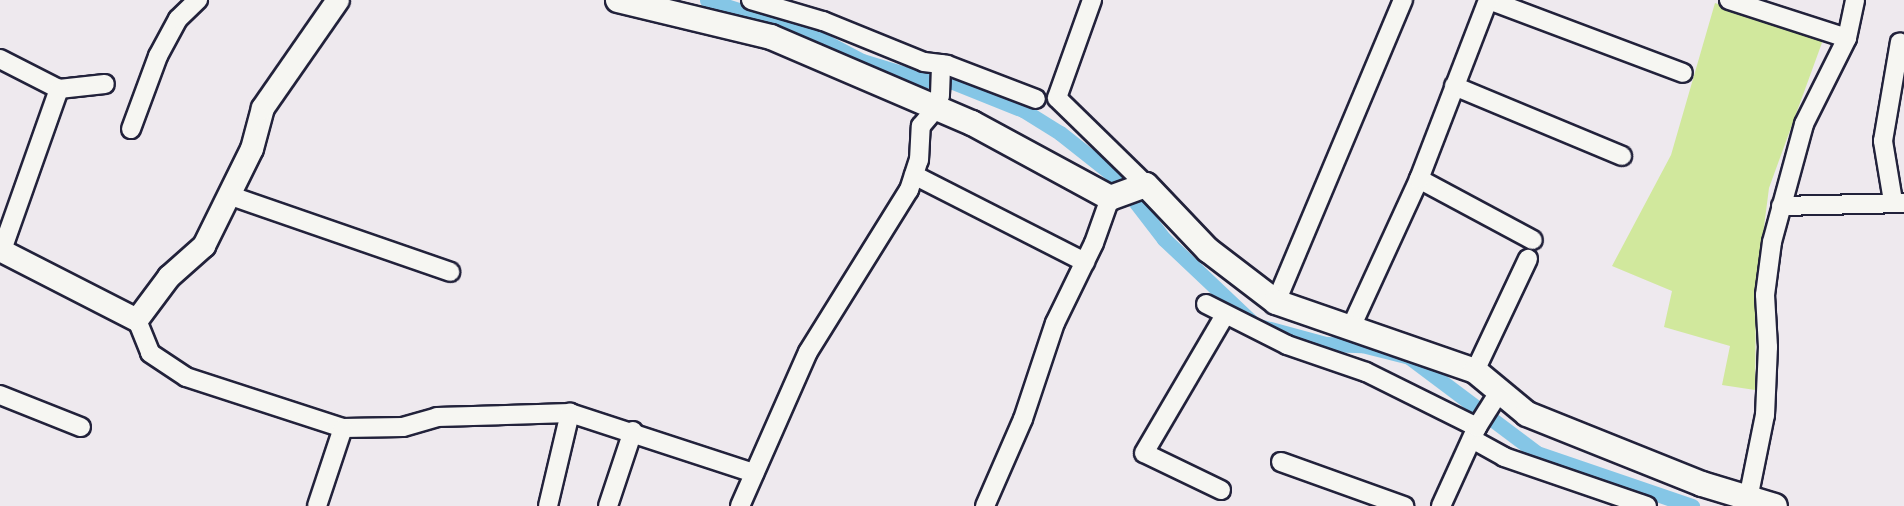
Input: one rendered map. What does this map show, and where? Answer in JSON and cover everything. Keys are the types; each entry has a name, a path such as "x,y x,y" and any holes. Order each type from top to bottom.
{"main road":[{"path":"618,0 773,32 938,101 1127,192 1276,302 1352,326 1475,371 1496,397 1527,414 1625,455 1748,499 1776,506"}],"street":[{"path":"131,129 158,57 178,19 198,0"},
{"path":"137,320 169,277 204,246 231,196 252,148 263,108 338,0"},
{"path":"751,0 779,6 924,62 1036,99"},
{"path":"985,506 1023,419 1055,323 1085,262 1127,192 1057,98 1092,0"},
{"path":"1276,302 1402,0"},
{"path":"1352,326 1419,179 1488,0 1683,73"},
{"path":"1729,0 1847,38"},
{"path":"1748,499 1765,415 1768,347 1765,295 1782,206 1804,124 1847,38 1855,0"},
{"path":"773,32 779,6"},
{"path":"1782,206 1899,202 1883,141 1901,54"},
{"path":"0,59 59,89 105,84"},
{"path":"741,506 807,352 909,190 920,160 921,126 938,101 941,68"},
{"path":"1454,86 1622,156"},
{"path":"59,89 1,250 137,320 150,353 186,377 343,428 403,427 437,417 570,412 754,472"},
{"path":"914,175 1085,262"},
{"path":"1419,179 1533,240"},
{"path":"231,196 450,272"},
{"path":"1475,371 1528,259"},
{"path":"1206,304 1287,345 1366,372 1475,433 1504,457 1647,506"},
{"path":"1221,490 1144,453 1225,315"},
{"path":"0,395 81,427"},
{"path":"1441,506 1475,433 1496,397"},
{"path":"548,506 570,412"},
{"path":"317,506 343,428"},
{"path":"608,506 633,431"},
{"path":"1281,462 1404,506"}],"green space":[{"path":"1715,3 1823,40 1769,188 1756,289 1755,390 1722,385 1730,346 1664,327 1672,291 1612,266 1671,155"}],"waterway":[{"path":"707,0 805,31 862,61 924,80 953,82 1023,110 1060,133 1117,178 1164,239 1255,325 1326,344 1362,345 1409,357 1537,453 1692,506"}]}
